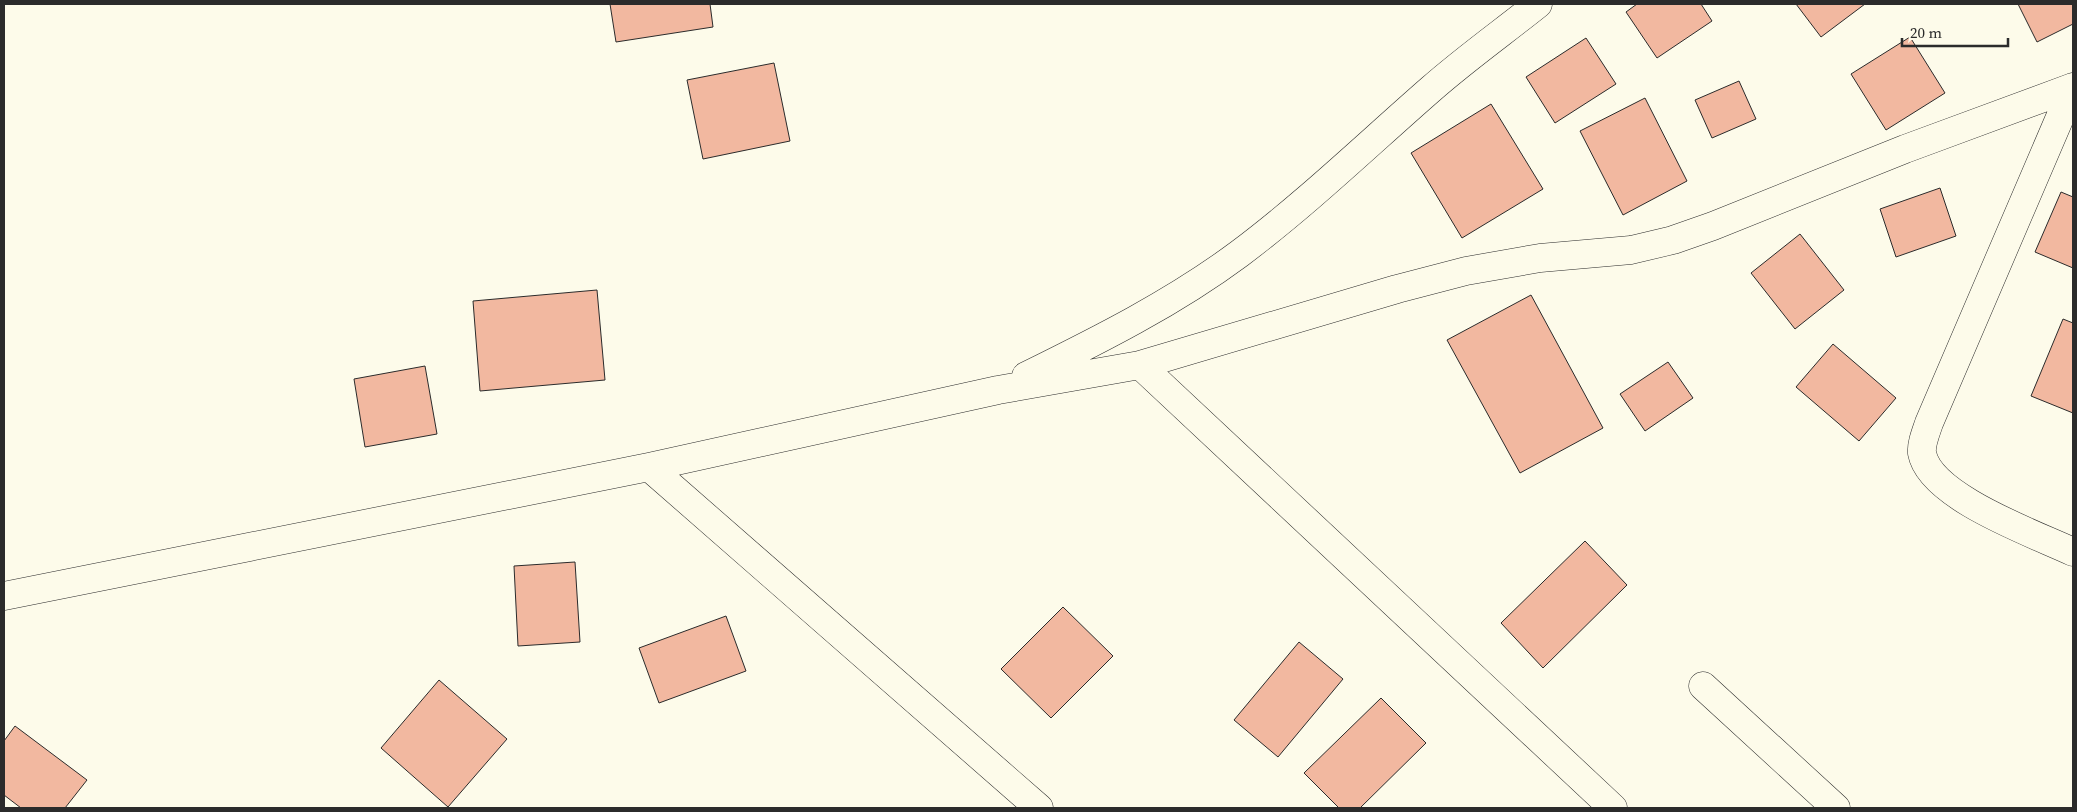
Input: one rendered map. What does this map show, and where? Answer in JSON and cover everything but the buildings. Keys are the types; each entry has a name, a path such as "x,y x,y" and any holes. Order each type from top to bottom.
{"street":[{"path":"998,390 1098,341 1168,300 1238,255 1290,214 1433,87 1538,4"},
{"path":"4,596 649,467 998,390 1140,365 1397,288 1466,271 1540,258 1631,250 1673,240 1713,226 1905,149 2073,87"},
{"path":"2073,87 1929,423 1922,451 1927,467 1943,486 1978,508 2073,552"},
{"path":"1140,365 1613,808"},
{"path":"649,467 1039,808"},
{"path":"1703,686 1836,808"}]}
